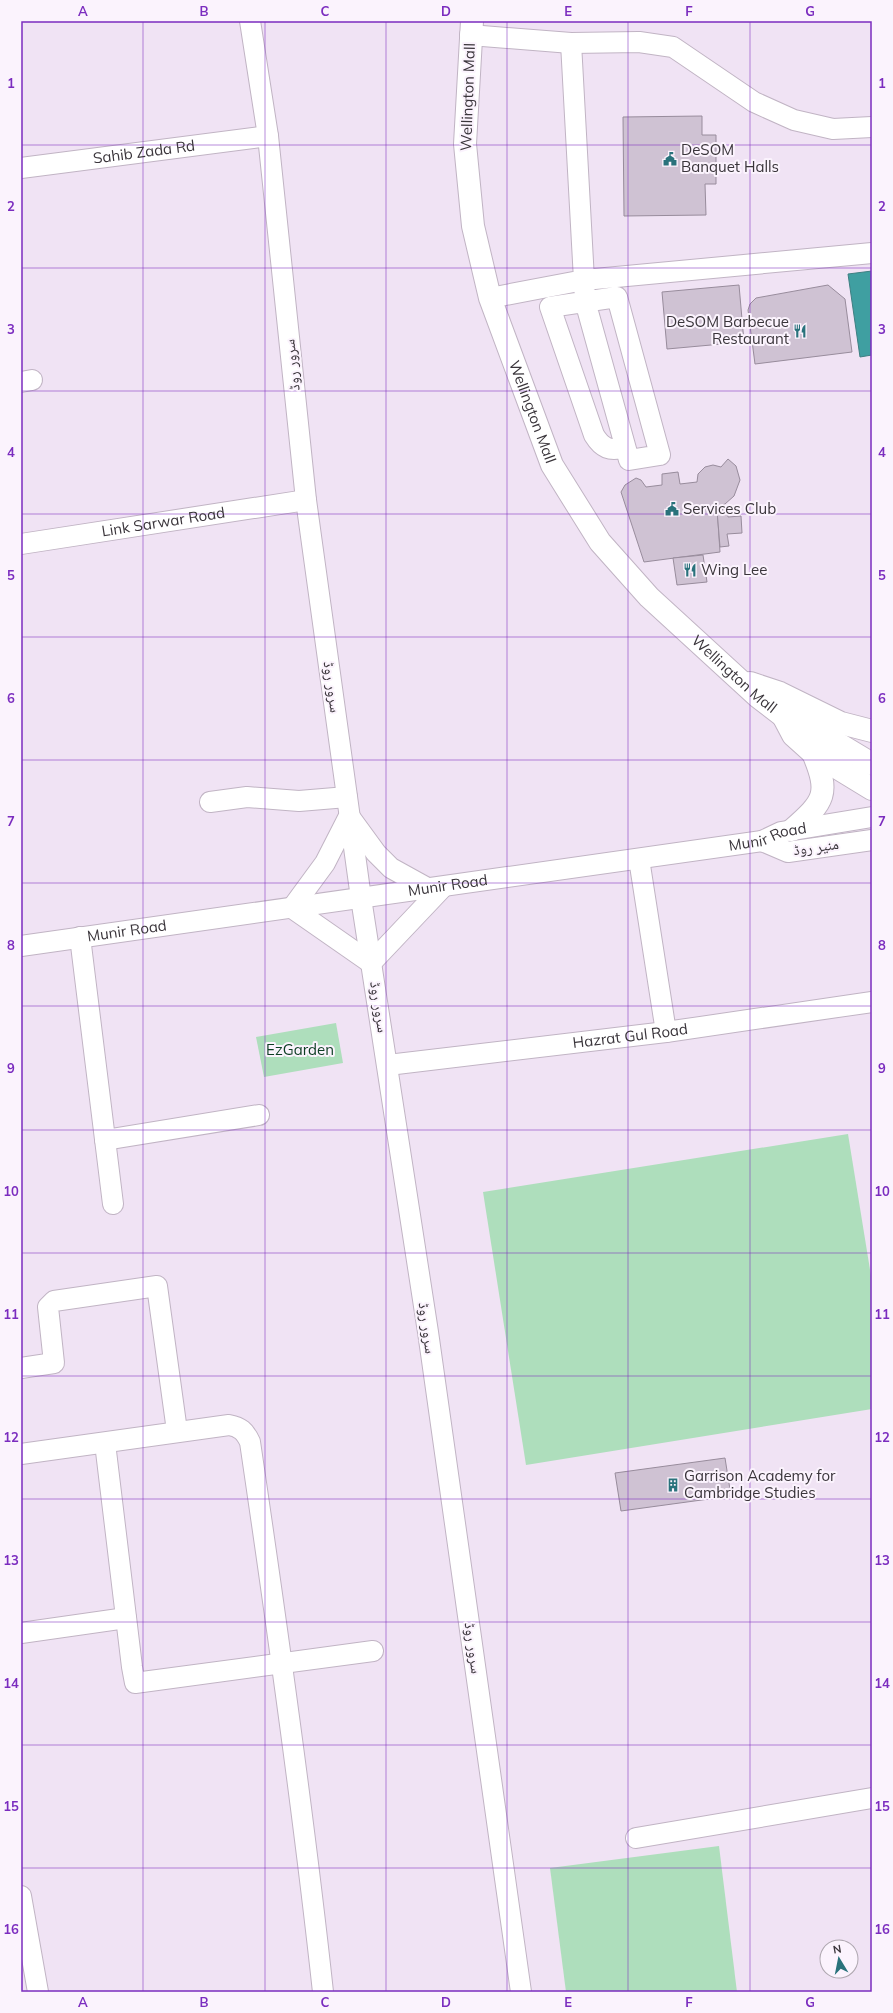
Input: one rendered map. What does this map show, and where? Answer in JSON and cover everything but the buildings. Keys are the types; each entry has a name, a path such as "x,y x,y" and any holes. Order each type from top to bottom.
{"main road":[{"name":"Wellington Mall","path":"471,28 465,144 473,226 490,298 552,465 600,542 649,596 736,678 783,716 793,735 813,753 872,789"},
{"path":"736,678 780,693 841,723 872,731"},
{"name":"Wellington Mall","path":"783,716 797,718 872,764"},
{"path":"792,830 818,804 824,789 822,775 813,753"}],"street":[{"name":"سرور روڈ","path":"250,21 268,136 306,500 348,806 428,1332 521,1992"},
{"path":"471,28 571,43 639,42 673,47 754,102 794,120 833,129 872,127"},
{"path":"571,43 585,301 629,460 660,455 617,297 585,301 550,307 594,435 600,445 610,449 625,447"},
{"name":"Sahib Zada Rd","path":"21,168 268,136"},
{"path":"490,298 584,280 872,253"},
{"name":"Link Sarwar Road","path":"21,544 306,500"},
{"path":"210,802 247,797 348,806"},
{"path":"348,806 376,853 390,868 436,888 372,963 292,908 325,863 348,806"},
{"name":"Munir Road","path":"21,946 762,841 781,832 872,817"},
{"name":"منیر روڈ","path":"762,841 788,852 872,840"},
{"path":"639,859 666,1032"},
{"path":"80,937 113,1204"},
{"name":"Hazrat Gul Road","path":"388,1065 666,1032 872,1002"},
{"path":"105,1140 259,1114"},
{"path":"21,1368 54,1364 48,1308 54,1301 157,1286 178,1431"},
{"path":"21,1454 105,1443 178,1431 229,1426 237,1427 246,1432 250,1442 283,1664 311,1878 323,1992"},
{"path":"105,1443 135,1683 373,1651"},
{"path":"21,1633 126,1618"},
{"path":"636,1838 872,1798"},
{"path":"21,1896 38,1992"}],"green space":[{"name":"EzGarden","path":"336,1023 343,1063 264,1077 256,1037"},
{"path":"848,1134 872,1282 872,1409 526,1465 483,1192"},
{"path":"719,1846 737,1992 566,1992 550,1868"}],"shaded area":[{"path":"872,271 872,355 860,357 848,274"}],"place":[{"name":"DeSOM Banquet Halls","path":"670,159"},
{"name":"DeSOM Barbecue Restaurant","path":"800,331"},
{"name":"Services Club","path":"672,509"},
{"name":"Wing Lee","path":"690,570"},
{"name":"Garrison Academy for Cambridge Studies","path":"673,1485"}]}
